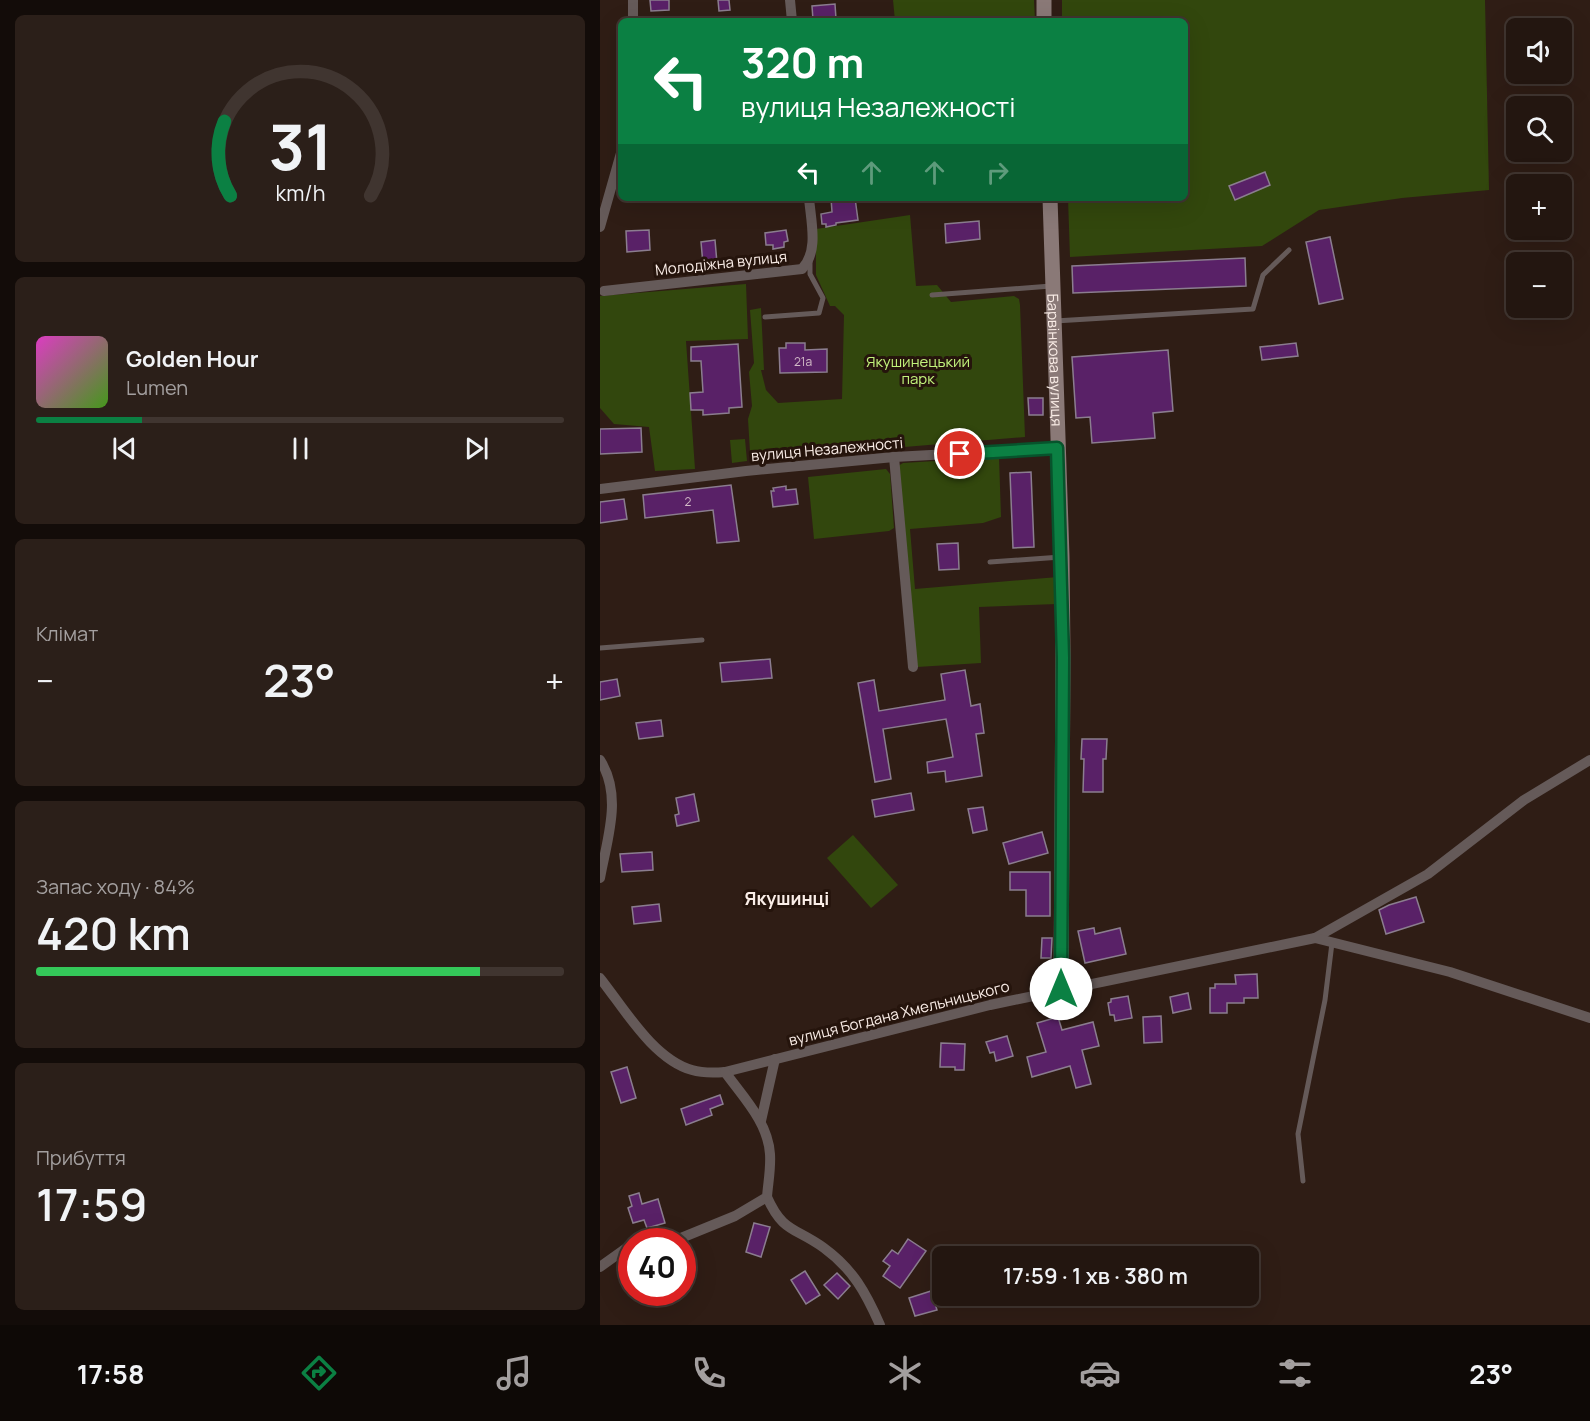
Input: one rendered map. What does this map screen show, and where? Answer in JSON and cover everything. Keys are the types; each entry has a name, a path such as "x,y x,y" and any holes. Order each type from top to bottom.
{"street":[{"path":"633,0 633,18"},
{"path":"790,0 792,18"},
{"path":"1044,0 1044,18"},
{"path":"600,227 618,164"},
{"path":"809,201 813,241 810,261"},
{"name":"Барвінкова вулиця","path":"1050,201 1062,557 1061,989"},
{"name":"Молодіжна вулиця","path":"604,291 802,269 810,261"},
{"name":"вулиця Незалежності","path":"600,489 746,471 894,457 1057,448"},
{"path":"894,457 913,667"},
{"path":"600,760 612,788 613,802 600,878"},
{"name":"вулиця Богдана Хмельницького","path":"600,978 656,1050 666,1058 692,1070 706,1073 724,1072 1061,989 1315,938 1428,874 1516,806 1590,760"},
{"name":"вулиця Богдана Хмельницького","path":"1315,938 1450,972 1590,1018"},
{"path":"761,1121 776,1059"},
{"path":"724,1072 761,1121 770,1155 766,1197 774,1213 783,1224 825,1249 856,1278 880,1325"},
{"path":"696,1232 735,1216 766,1197"},
{"path":"600,1267 618,1254"}],"lane":[{"path":"1053,322 1253,309 1263,275 1289,250"},
{"path":"765,317 819,313 823,298 810,274 810,261"},
{"path":"932,295 1052,286"},
{"path":"990,562 1062,557"},
{"path":"600,648 702,640"},
{"path":"1303,1181 1298,1134 1326,1000 1332,943"}],"green space":[{"path":"893,0 1034,0 1035,18 895,18"},
{"path":"1062,0 1485,0 1489,190 1402,198 1319,210 1262,246 1070,257 1068,201 1188,201 1188,18 1062,18"},
{"name":"Якушинецький парк","path":"910,215 916,286 937,285 951,302 1014,296 1019,299 1025,437 773,458 754,457 750,452 748,419 752,406 749,372 754,363 750,310 761,308 764,370 761,370 766,390 778,403 842,399 844,315 835,306 830,306 816,275 816,229"},
{"path":"746,284 748,339 686,341 695,469 655,471 649,427 614,424 600,408 600,296"},
{"path":"745,439 747,461 732,463 730,440"},
{"path":"999,457 1001,517 983,523 910,529 915,589 1058,577 1057,604 979,607 981,663 917,667 898,466 903,463"},
{"path":"886,469 890,474 894,528 889,531 814,539 808,477"},
{"path":"853,835 898,885 871,908 827,858"}],"building":[{"path":"650,0 669,0 669,10 651,11"},
{"path":"718,0 729,0 730,10 719,11"},
{"path":"835,4 836,18 813,18 812,6"},
{"path":"1265,172 1270,185 1235,200 1229,186"},
{"path":"831,201 855,201 858,220 826,227 826,224 822,224 821,214 832,212"},
{"path":"979,221 980,239 946,243 945,224"},
{"path":"649,230 650,250 627,252 626,231"},
{"path":"786,230 788,241 784,242 784,247 773,249 773,245 766,245 765,233"},
{"path":"1330,237 1343,299 1319,304 1306,242"},
{"path":"715,240 717,263 703,264 701,242"},
{"path":"1245,258 1246,286 1073,293 1072,266"},
{"path":"786,343 805,343 805,350 827,349 827,372 780,373 779,348 786,348"},
{"path":"1296,343 1298,356 1262,360 1260,347"},
{"path":"738,344 742,407 729,408 729,413 703,415 703,410 691,410 690,393 703,392 701,361 691,361 691,347"},
{"path":"1168,350 1173,411 1153,413 1155,438 1092,443 1090,417 1076,418 1072,357"},
{"path":"1028,398 1043,398 1043,415 1029,415"},
{"path":"641,428 642,452 600,454 600,429"},
{"path":"1031,472 1034,547 1013,548 1010,473"},
{"path":"731,485 739,541 717,543 713,510 645,518 643,495"},
{"path":"786,486 786,490 796,489 798,504 773,507 771,491 774,491 773,488"},
{"path":"624,499 627,519 600,523 600,502"},
{"path":"958,543 959,569 939,570 937,544"},
{"path":"770,659 772,678 722,682 720,663"},
{"path":"965,670 971,706 980,704 984,733 976,734 982,776 946,782 945,771 928,773 927,762 953,757 946,719 883,729 891,779 875,782 858,683 874,680 879,711 945,700 941,674"},
{"path":"617,679 620,696 600,700 600,682"},
{"path":"661,720 663,736 639,739 636,723"},
{"path":"1082,739 1107,739 1106,759 1103,759 1103,792 1083,792"},
{"path":"911,793 914,810 875,817 872,800"},
{"path":"694,794 699,821 677,826 675,815 679,814 676,798"},
{"path":"983,807 987,830 973,833 968,809"},
{"path":"1042,832 1048,853 1009,864 1003,843"},
{"path":"652,852 653,870 622,872 620,854"},
{"path":"1010,872 1050,872 1050,916 1026,916 1026,890 1010,890"},
{"path":"1416,897 1424,922 1386,934 1379,910"},
{"path":"659,904 661,921 634,924 632,907"},
{"path":"1094,928 1095,934 1120,928 1126,954 1085,963 1078,931"},
{"path":"1042,938 1052,938 1051,958 1041,958"},
{"path":"1257,974 1258,998 1244,998 1244,1003 1227,1003 1227,1013 1210,1013 1210,988 1215,988 1215,984 1236,984 1235,975"},
{"path":"1188,993 1191,1009 1173,1013 1170,997"},
{"path":"1128,996 1132,1018 1115,1021 1114,1015 1110,1015 1108,1003 1111,999"},
{"path":"1161,1016 1162,1042 1144,1043 1143,1017"},
{"path":"1058,1017 1062,1030 1093,1022 1099,1046 1082,1050 1091,1084 1076,1088 1070,1066 1032,1077 1027,1057 1046,1052 1037,1023"},
{"path":"1007,1036 1013,1056 996,1061 994,1052 990,1053 986,1042"},
{"path":"941,1043 965,1044 964,1070 955,1070 955,1067 940,1067"},
{"path":"627,1067 636,1098 621,1103 611,1072"},
{"path":"720,1095 723,1104 710,1109 712,1115 686,1125 681,1109"},
{"path":"639,1193 642,1204 658,1199 665,1223 647,1228 644,1220 633,1223 628,1208 632,1206 629,1196"},
{"path":"754,1223 770,1227 761,1257 746,1252"},
{"path":"908,1239 926,1251 900,1288 883,1276 890,1266 883,1261 892,1250 898,1254"},
{"path":"805,1271 820,1295 806,1304 791,1280"},
{"path":"837,1273 850,1286 838,1299 824,1285"},
{"path":"931,1291 932,1306 936,1306 937,1310 915,1316 909,1298"}],"district":[{"name":"Якушинці","path":"787,898"}],"route":[{"path":"960,454 1057,448 1062,557 1063,658 1061,989"}]}
